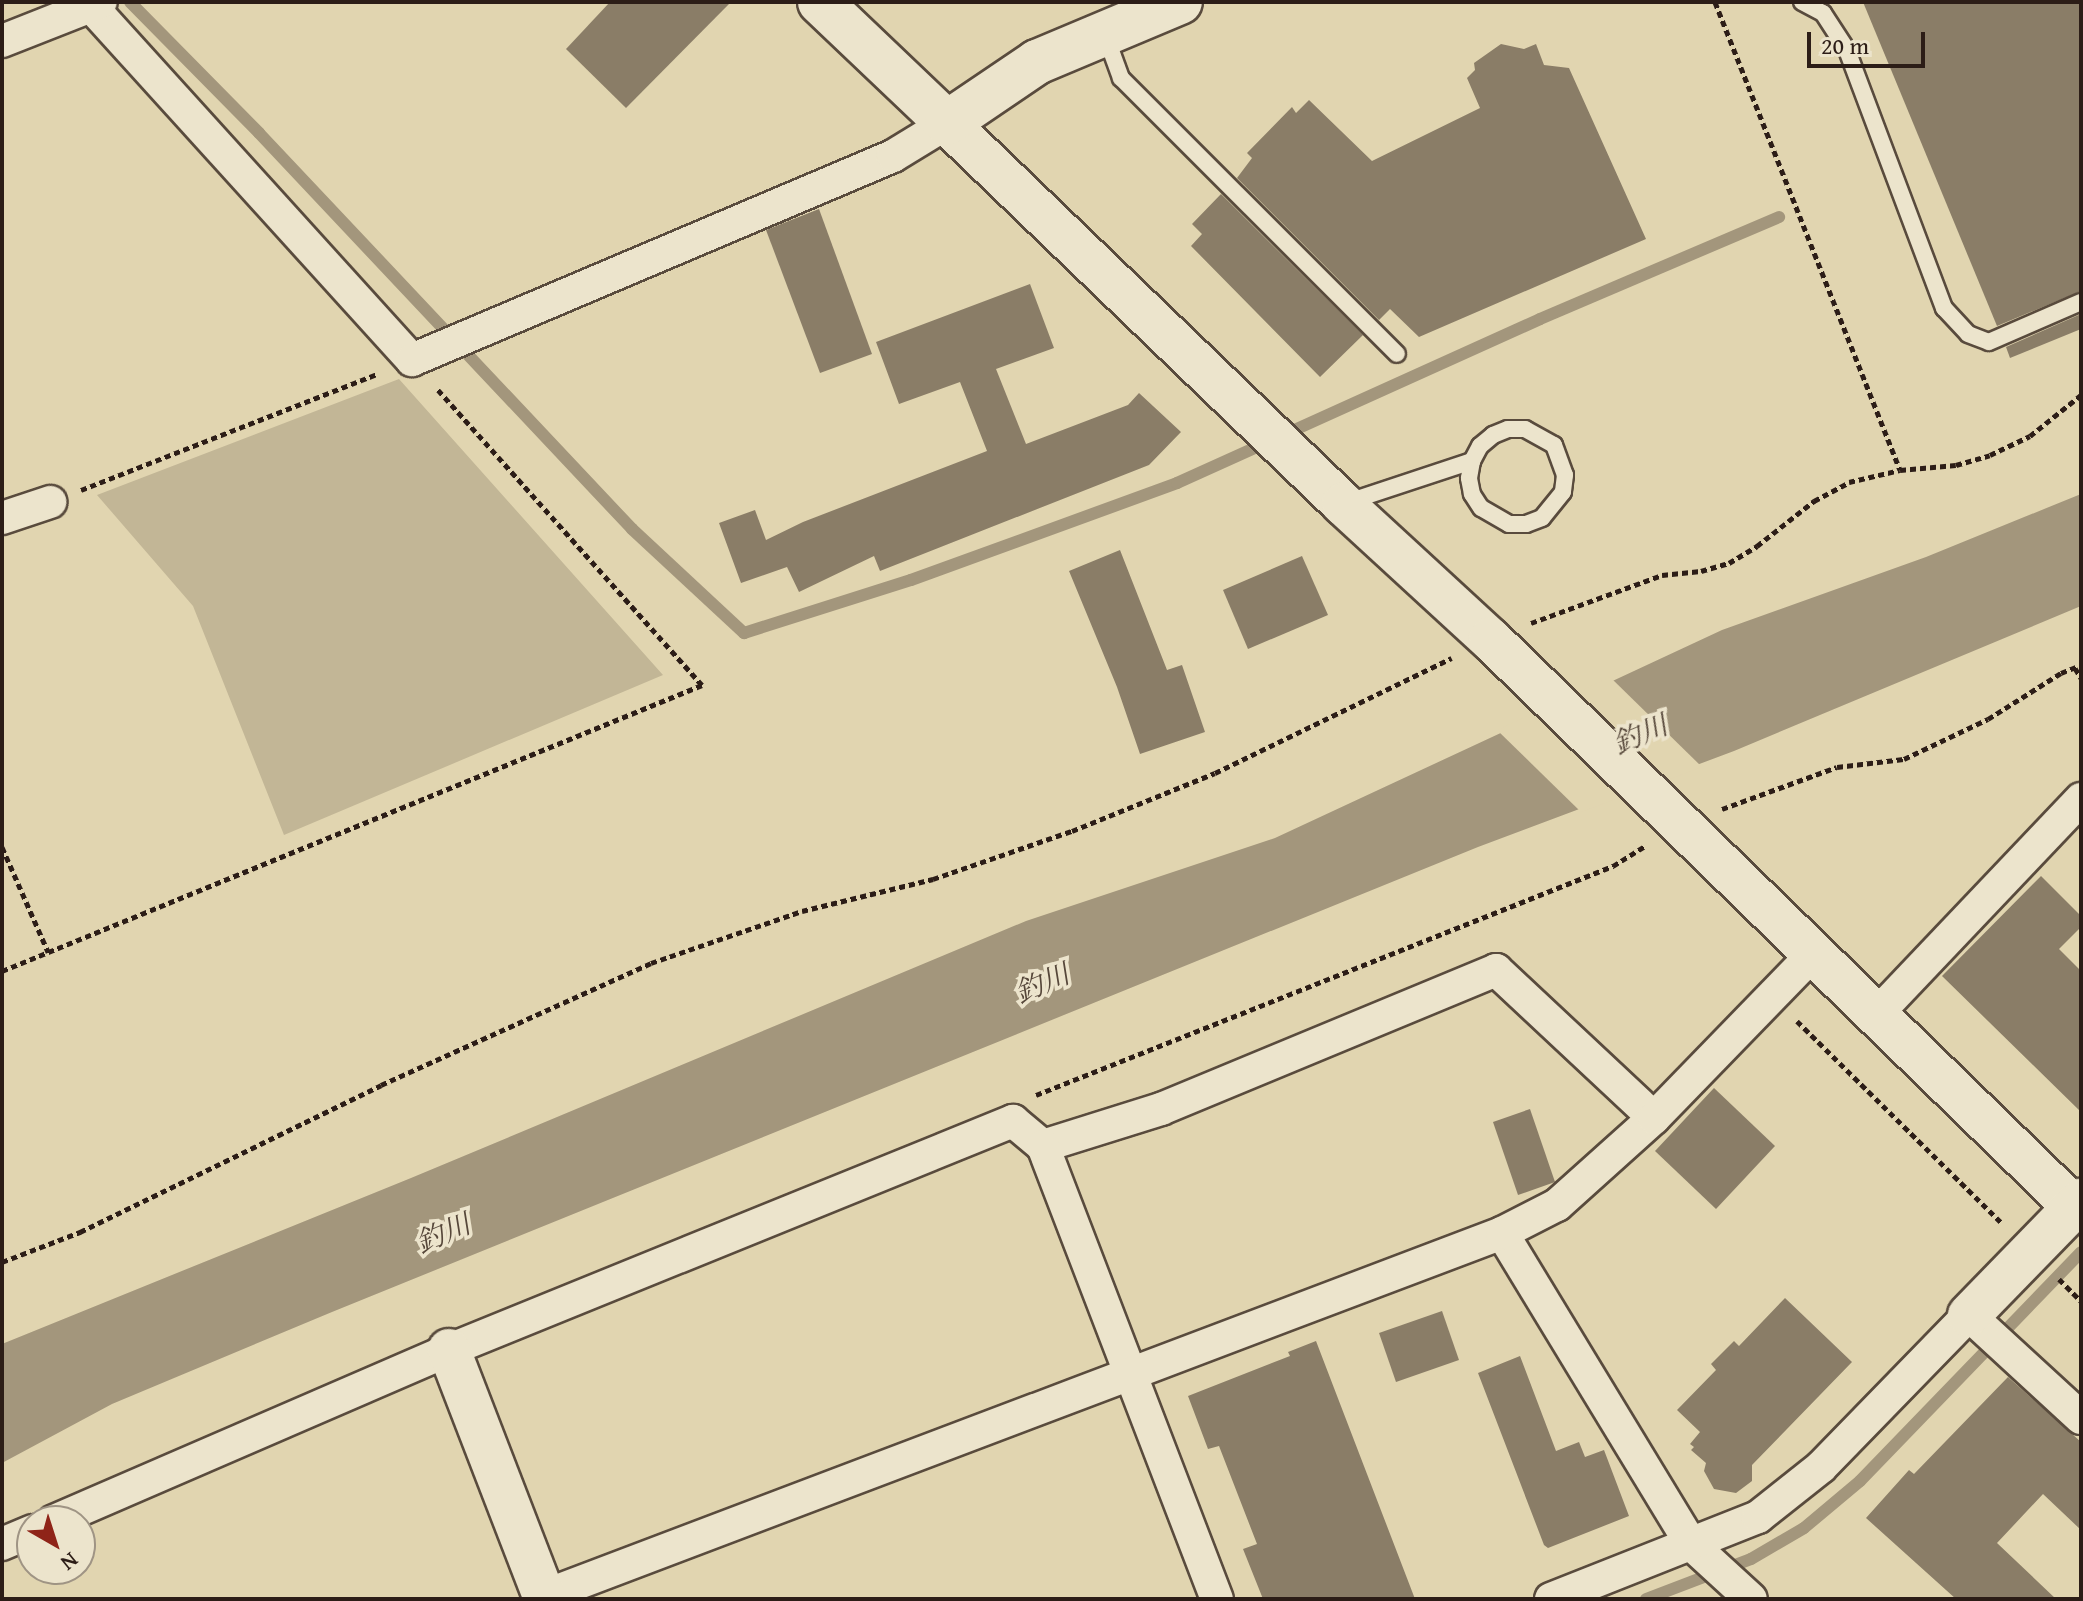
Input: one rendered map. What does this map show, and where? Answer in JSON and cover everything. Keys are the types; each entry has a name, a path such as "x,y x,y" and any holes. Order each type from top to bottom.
{"main road":[{"path":"820,2 947,123 1037,62 1180,2"}],"street":[{"path":"2,41 96,4 412,360 893,156 947,123 1343,504 1500,648 2079,1211 2031,1252 1821,1467 1758,1517 1551,1599"},
{"path":"2,518 50,502"},
{"path":"1876,1015 2081,799"},
{"path":"449,1350 545,1598 1502,1233 1557,1205 1654,1118 1813,954"},
{"path":"1043,1146 1161,1109 1496,970 1654,1118"},
{"path":"91,1505 449,1350 1013,1121 1043,1146 1217,1599"},
{"path":"1502,1233 1691,1544 1751,1599"},
{"path":"1969,1315 2081,1418"}],"lane":[{"path":"1802,2 1823,13 1847,50 1944,308 1968,334 1989,342 2081,302"},
{"path":"1105,33 1121,78 1397,354"},
{"path":"1343,504 1472,461 1480,446 1493,435 1508,429 1525,429 1554,445 1565,475 1563,492 1542,518 1526,524 1509,524 1493,518 1477,501 1469,478 1472,461"}],"path":[{"path":"1715,2 1900,470"},
{"path":"2,971 702,685 412,360 50,502"},
{"path":"2,1262 80,1232 381,1085 651,963 802,911 933,879 1072,831 1215,773 1662,575 1701,571 1729,563 1757,546 1814,501 1849,482 1900,470 1956,465 1990,455 2030,436 2081,395"},
{"path":"1013,1121 1020,1101 1613,866 1680,824 1837,767 1904,759 1988,719 2078,666 2081,678"},
{"path":"2,847 48,952"},
{"path":"1772,997 2031,1252"}],"shaded area":[{"path":"399,379 663,675 284,835 193,606 97,495"}],"water":[{"name":"釣川","path":"2081,494 2081,606 1734,751 1478,847 332,1312 112,1404 2,1463 2,1344 411,1178 1026,921 1275,838 1722,630 1926,557"}],"pier":[{"path":"1610,677 1702,767 1581,812 1497,730"}],"building":[{"path":"610,2 731,2 626,108 566,49"},
{"path":"1863,2 2081,2 2081,291 1997,326"},
{"path":"1501,44 1524,49 1536,44 1544,65 1569,68 1646,239 1419,337 1390,309 1379,320 1237,178 1252,158 1247,153 1292,107 1296,113 1309,100 1372,161 1480,108 1467,78 1475,70 1474,63"},
{"path":"1221,194 1363,335 1320,377 1191,246 1202,234 1192,224"},
{"path":"819,209 872,354 820,373 766,230"},
{"path":"1030,284 1054,348 996,369 1026,444 1128,405 1139,393 1181,432 1149,465 880,571 874,556 799,592 787,567 741,583 719,523 755,510 766,540 803,522 987,451 960,382 899,404 876,342"},
{"path":"2081,314 2081,329 2010,358 2006,347"},
{"path":"1120,550 1167,670 1182,665 1205,732 1140,754 1117,687 1069,571"},
{"path":"1302,556 1328,615 1248,649 1223,590"},
{"path":"2041,876 2081,916 2081,927 2059,949 2081,971 2081,1112 1942,976"},
{"path":"1714,1088 1775,1146 1716,1209 1655,1151"},
{"path":"1530,1109 1555,1182 1518,1195 1493,1122"},
{"path":"1785,1298 1852,1362 1752,1465 1752,1481 1736,1493 1714,1489 1704,1471 1706,1463 1691,1450 1694,1447 1690,1444 1700,1432 1677,1410 1716,1370 1711,1364 1734,1341 1739,1346"},
{"path":"1442,1311 1459,1360 1396,1382 1379,1333"},
{"path":"1316,1341 1415,1599 1263,1599 1243,1549 1257,1544 1219,1446 1208,1449 1188,1396 1290,1356 1288,1352"},
{"path":"1520,1356 1556,1451 1579,1442 1585,1457 1604,1450 1629,1516 1548,1548 1544,1545 1478,1373"},
{"path":"2008,1377 2081,1442 2081,1530 2043,1494 1997,1543 2056,1599 1956,1599 1866,1518 1909,1470 1914,1474"}],"waterway":[{"path":"130,2 259,133 632,529 744,633 911,580 1177,483 1540,319 1779,217"},
{"path":"1646,1599 1751,1559 1804,1528 1860,1481 2081,1252"}]}
